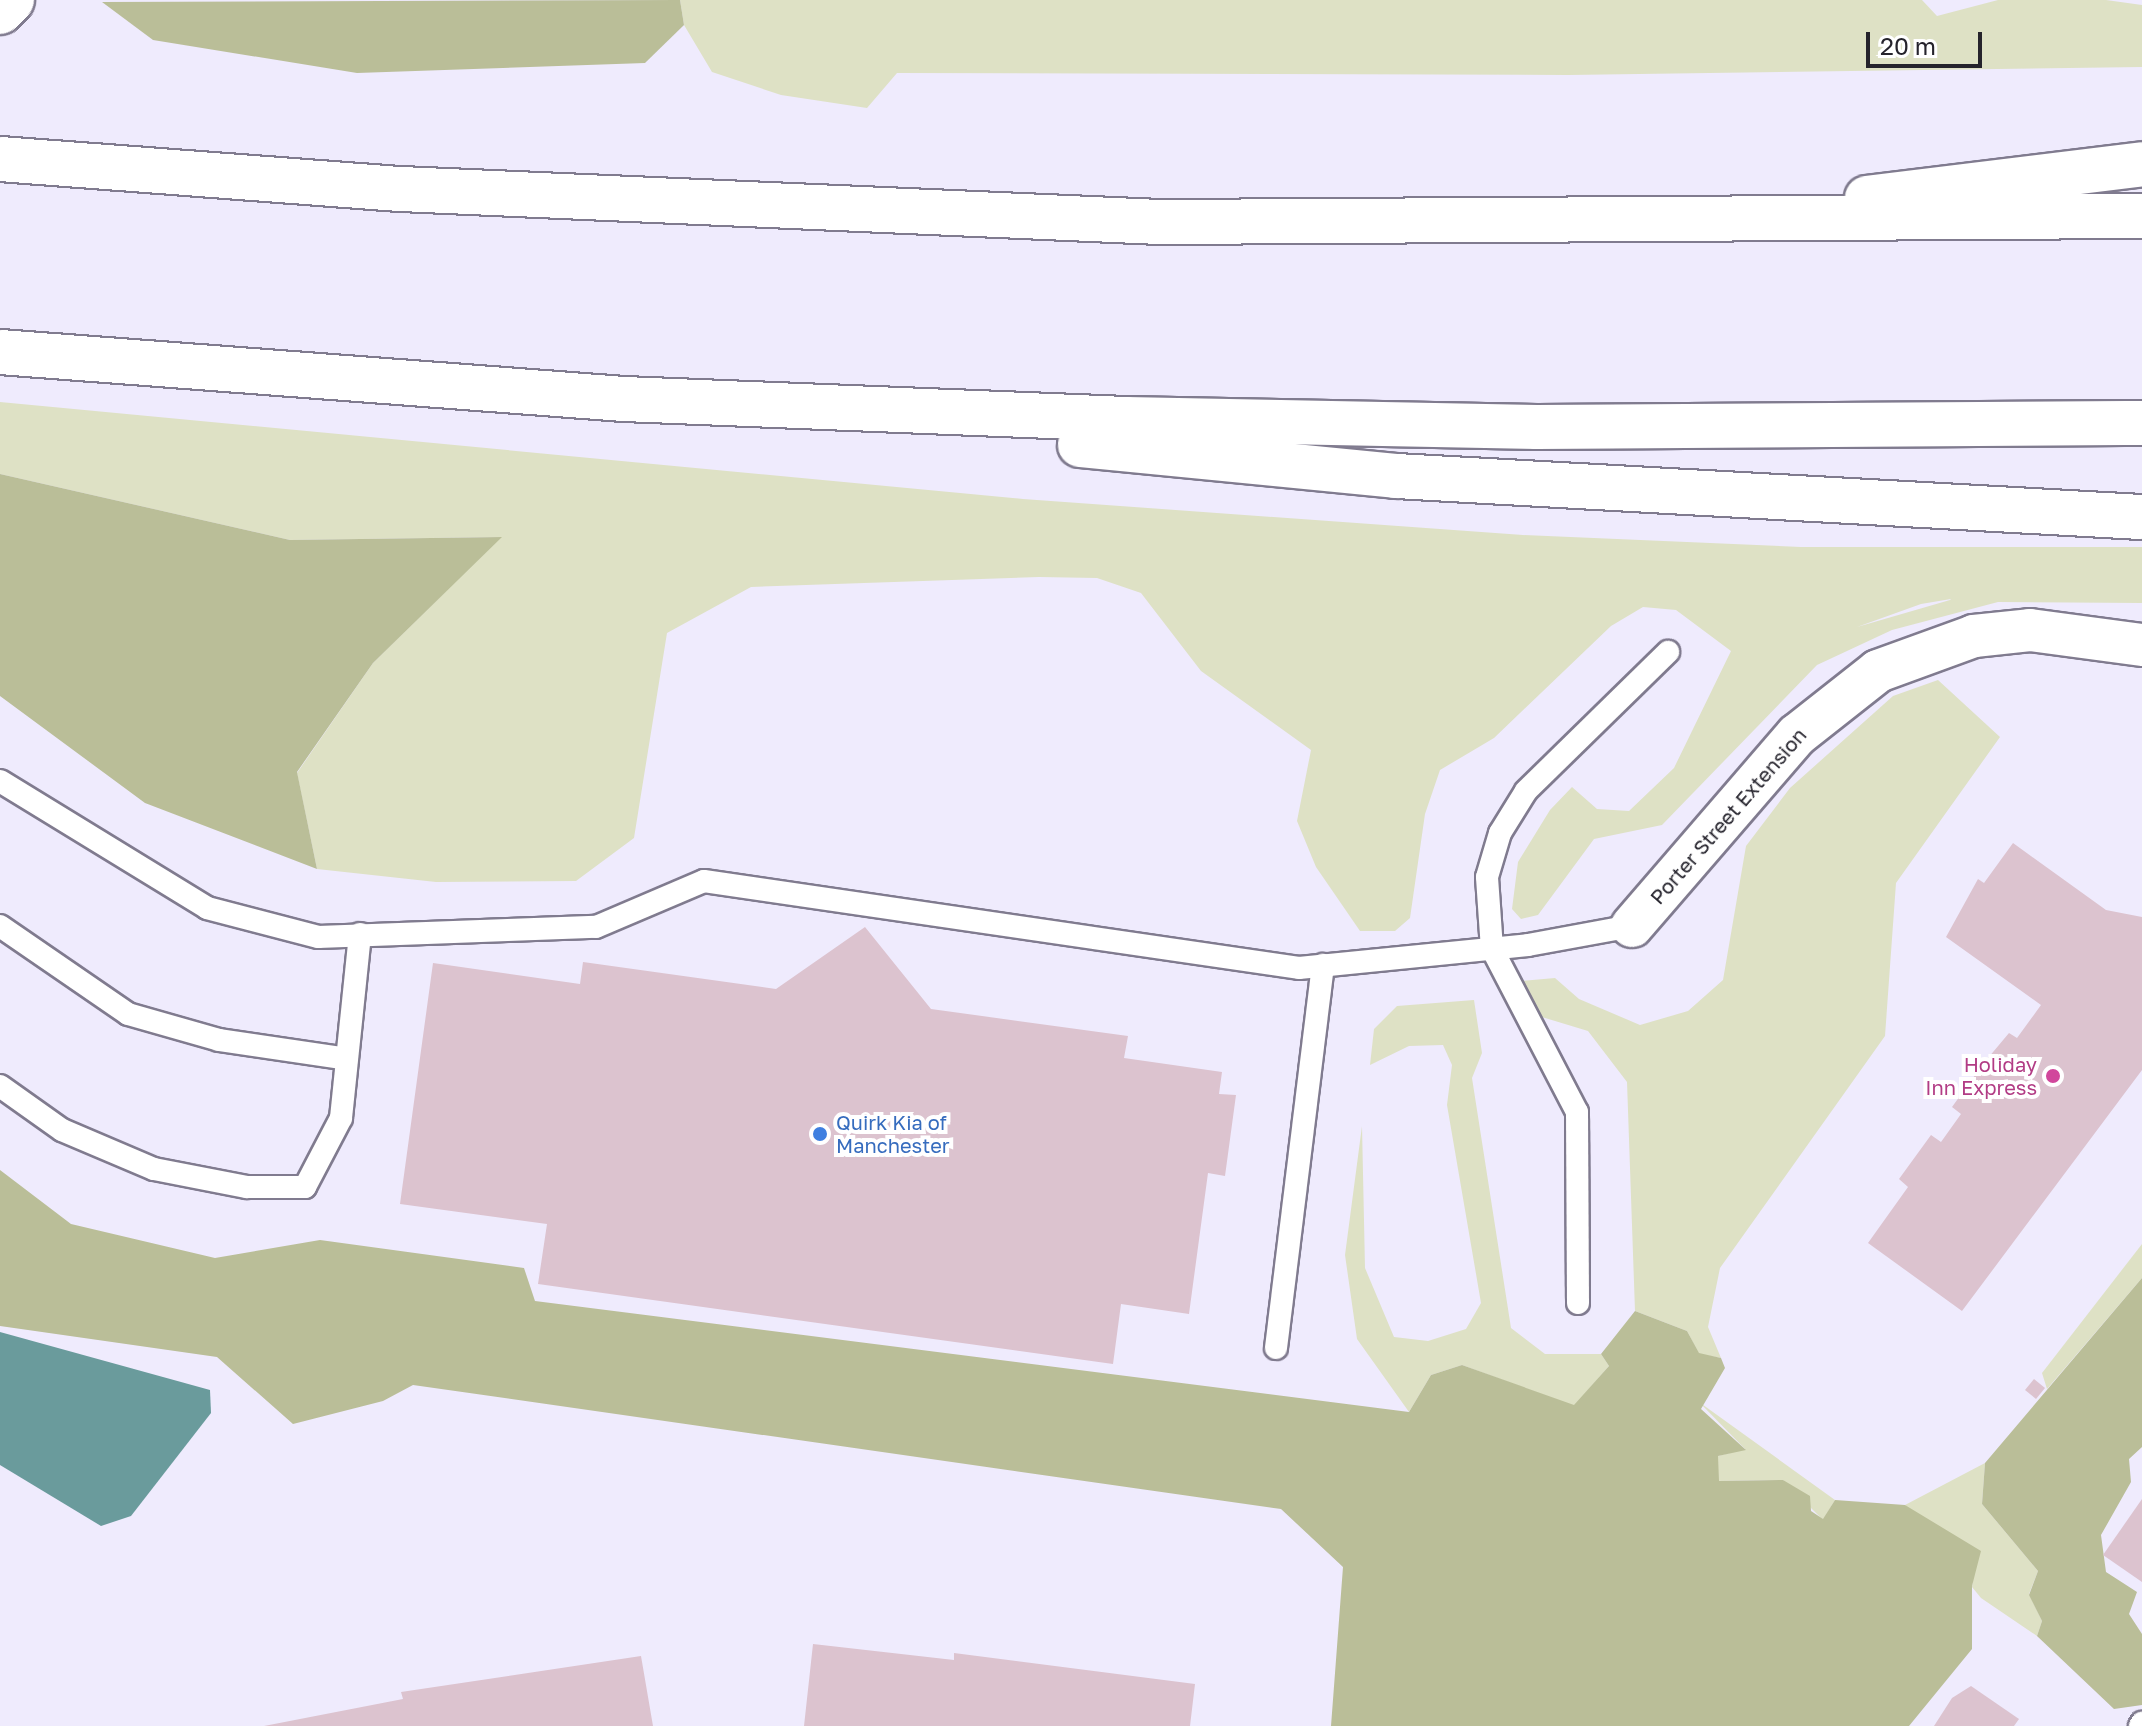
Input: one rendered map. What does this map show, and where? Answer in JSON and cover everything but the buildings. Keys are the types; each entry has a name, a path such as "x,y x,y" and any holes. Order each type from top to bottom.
{"main road":[{"path":"0,12 12,0"},
{"path":"0,159 827,210 1161,222 1662,224 2142,216"},
{"path":"1662,224 2142,164"},
{"path":"0,352 624,399 1396,476 2142,517"},
{"path":"624,399 1537,427 2142,423"}],"street":[{"name":"Porter Street Extension","path":"1632,926 1797,735 1878,671 1974,636 2030,630 2095,633 2142,645"}],"lane":[{"path":"1578,1303 1577,1112 1492,949 1487,877 1500,833 1526,791 1668,652"},
{"path":"0,781 207,908 318,937 596,927 704,881 1323,965 1492,949 1632,926"},
{"path":"0,926 128,1014 219,1040 347,1059"},
{"path":"0,1086 62,1130 154,1169 247,1187 305,1187 341,1118 360,934"},
{"path":"1276,1348 1323,965"}],"shaded area":[{"path":"680,0 1922,0 1937,16 1998,0 2106,0 2142,5 2142,67 1568,75 897,73 867,108 781,95 712,72 684,25"},
{"path":"680,0 684,25 645,63 357,73 153,40 102,2"},
{"path":"0,402 1023,499 1523,535 1801,547 2142,547 2142,603 1998,602 1892,630 1817,665 1662,825 1594,839 1538,915 1521,919 1512,909 1518,862 1550,810 1572,787 1597,809 1629,811 1674,768 1731,651 1676,610 1643,607 1611,626 1494,738 1440,770 1425,814 1410,918 1395,931 1360,931 1316,867 1297,821 1311,750 1201,671 1141,593 1097,578 1039,577 751,587 667,633 634,838 576,881 436,882 317,869 297,773 373,663 501,537 290,540 0,474","holes":["1950,600 1857,627 1921,604"]},
{"path":"0,474 290,540 502,537 373,663 297,772 317,869 145,803 0,696"},
{"path":"1938,680 2000,737 1896,883 1885,1036 1720,1268 1708,1327 1721,1358 1699,1354 1687,1331 1635,1311 1627,1082 1588,1031 1532,1014 1521,981 1555,978 1579,999 1640,1025 1688,1011 1723,980 1746,846 1790,788 1893,696"},
{"path":"1474,1000 1482,1053 1472,1078 1511,1328 1545,1354 1601,1354 1609,1366 1574,1406 1462,1365 1431,1375 1409,1412 1357,1339 1345,1255 1362,1126 1365,1268 1394,1337 1428,1341 1466,1329 1481,1303 1447,1105 1452,1065 1443,1045 1409,1046 1370,1065 1374,1029 1397,1006"},
{"path":"0,1170 71,1224 215,1258 320,1240 524,1268 535,1301 1409,1412 1431,1375 1462,1365 1574,1405 1609,1366 1601,1354 1635,1311 1687,1331 1699,1353 1721,1358 1725,1368 1701,1409 1746,1450 1718,1456 1719,1481 1783,1480 1810,1496 1811,1511 1823,1519 1835,1500 1905,1505 1981,1551 1972,1586 1972,1649 1909,1726 1331,1726 1343,1567 1281,1509 413,1385 383,1401 293,1424 217,1357 0,1326"},
{"path":"2142,1244 2142,1278 2047,1389 2042,1373"},
{"path":"2142,1278 2142,1447 2129,1459 2131,1482 2101,1535 2106,1572 2137,1592 2129,1614 2142,1634 2142,1705 2114,1709 2037,1636 2042,1621 2029,1595 2038,1571 1982,1504 1985,1463"},
{"path":"0,1332 210,1390 211,1413 131,1516 101,1526 0,1465"},
{"path":"1699,1402 1835,1500 1823,1520 1783,1480 1718,1481 1718,1456 1745,1449"},
{"path":"1985,1463 1982,1504 2038,1571 2029,1594 2042,1621 2037,1636 1981,1598 1972,1587 1974,1569 1905,1505"}],"place":[{"name":"Holiday Inn Express","path":"2053,1076"},
{"name":"Quirk Kia of Manchester","path":"820,1134"}]}
